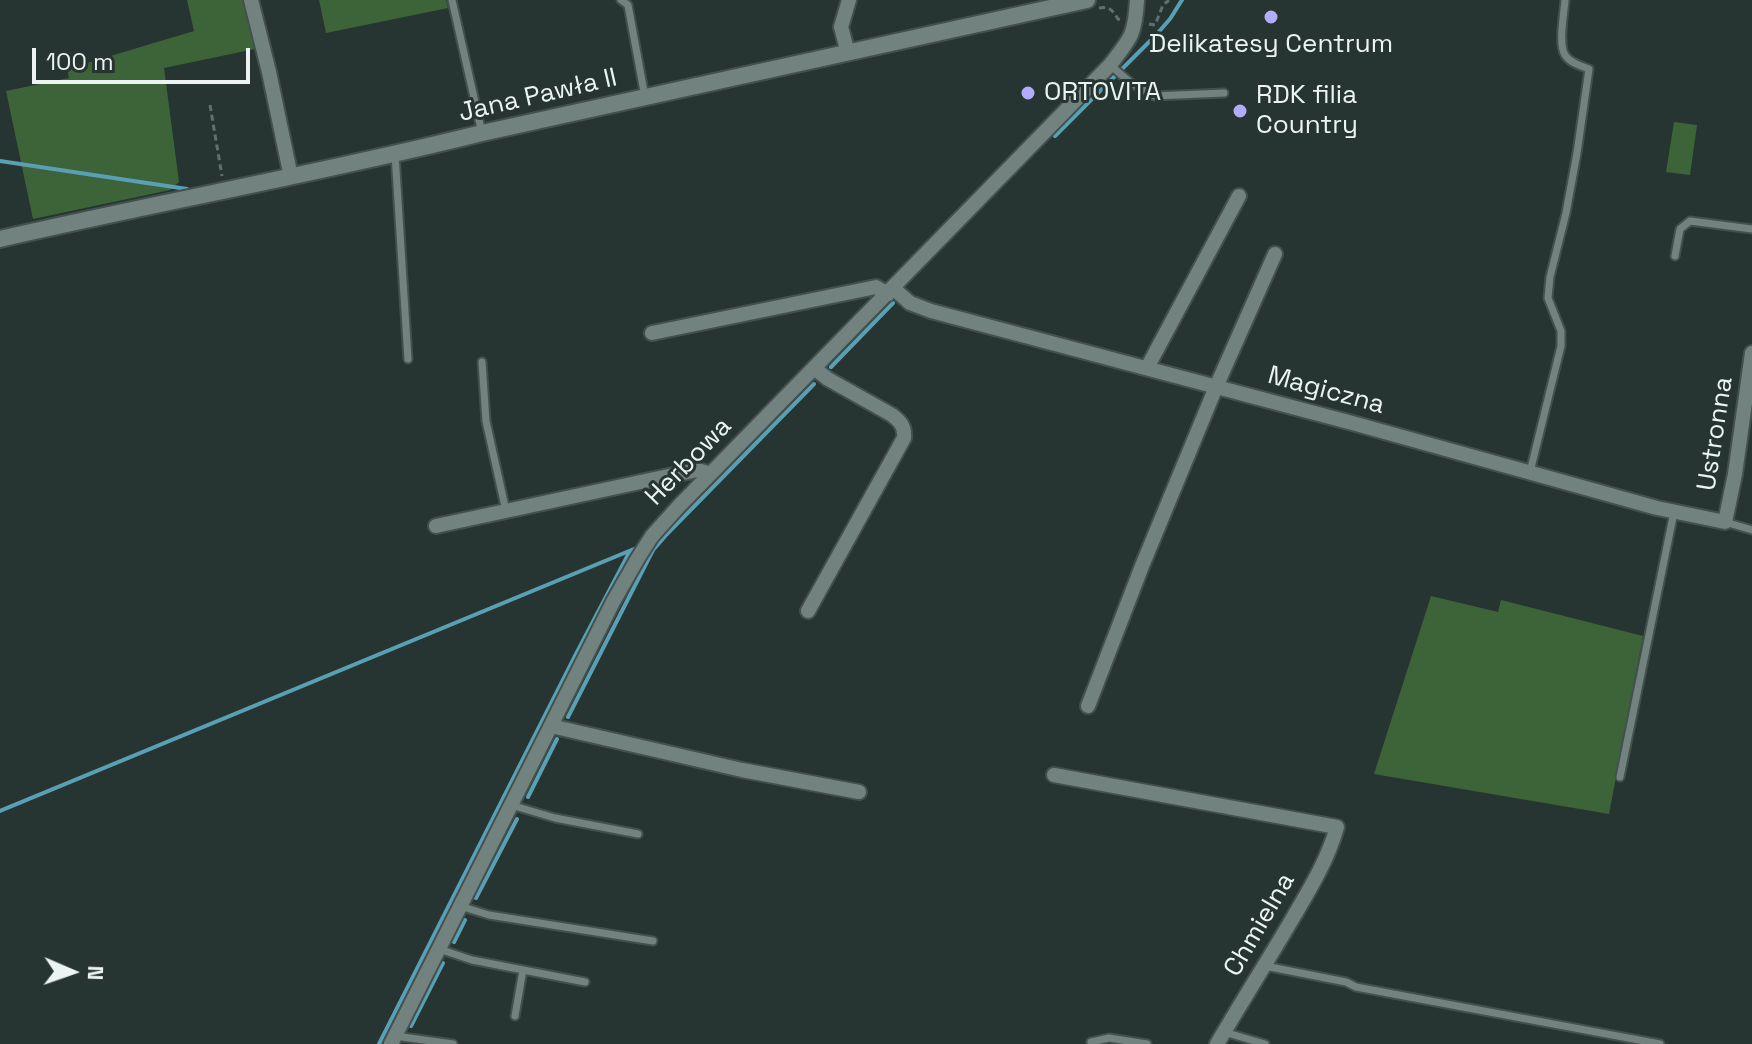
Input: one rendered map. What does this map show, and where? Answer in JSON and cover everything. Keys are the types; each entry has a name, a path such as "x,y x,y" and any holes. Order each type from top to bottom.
{"street":[{"path":"251,0 291,177"},
{"path":"848,53 841,27 849,0"},
{"name":"Jana Pawła II","path":"0,239 1087,0"},
{"name":"Herbowa","path":"393,1040 551,726 652,536 1110,65 1131,38 1137,0"},
{"path":"1147,368 1239,196"},
{"path":"1088,706 1216,387 1275,254"},
{"path":"652,333 876,287 890,291"},
{"name":"Magiczna","path":"890,291 931,311 1674,512 1725,522"},
{"name":"Ustronna","path":"1725,522 1752,353"},
{"path":"808,611 904,438 905,430 892,415 814,368"},
{"path":"436,526 698,470 710,474"},
{"path":"551,726 742,770 859,792"},
{"name":"Chmielna","path":"1054,775 1337,827 1324,861 1221,1038"}],"lane":[{"path":"452,0 482,133"},
{"path":"621,0 628,5 645,97"},
{"path":"1530,472 1561,346 1561,331 1548,298 1550,277 1569,198 1589,69 1574,63 1563,51 1565,0"},
{"path":"1110,65 1131,83 1154,96 1224,93"},
{"path":"395,154 408,359"},
{"path":"1675,256 1680,229 1690,221 1752,229"},
{"path":"482,362 486,421 506,511"},
{"path":"1620,777 1674,512"},
{"name":"Magiczna","path":"1725,522 1752,530"},
{"path":"511,805 555,818 638,834"},
{"path":"460,906 489,915 653,941"},
{"path":"439,949 472,960 585,982"},
{"path":"1265,966 1346,982 1356,987 1660,1044"},
{"path":"515,1016 523,970"},
{"path":"1091,1042 1109,1038 1147,1044"},
{"path":"1221,1038 1265,1044"},
{"path":"393,1040 453,1044"}],"path":[{"path":"1145,24 1155,25 1163,5 1169,0"},
{"path":"210,105 224,192"}],"green space":[{"path":"187,0 245,0 255,49 164,68 179,182 170,190 33,219 6,91 69,78 67,69 194,31"},
{"path":"319,0 446,0 448,8 326,33"},
{"path":"1674,122 1697,125 1690,175 1666,172"},
{"path":"1431,596 1498,612 1501,600 1643,636 1609,814 1374,774"}],"waterway":[{"path":"1055,136 1156,35 1182,0"},
{"path":"0,161 187,189"},
{"path":"831,367 893,303"},
{"path":"568,717 653,550 814,384"},
{"path":"0,811 634,549"},
{"path":"379,1044 630,551"},
{"path":"528,797 557,739"},
{"path":"476,898 517,819"},
{"path":"454,942 465,920"},
{"path":"411,1026 443,963"}],"place":[{"name":"Delikatesy Centrum","path":"1271,17"},
{"name":"ORTOVITA","path":"1028,93"},
{"name":"RDK filia Country","path":"1240,111"}]}
